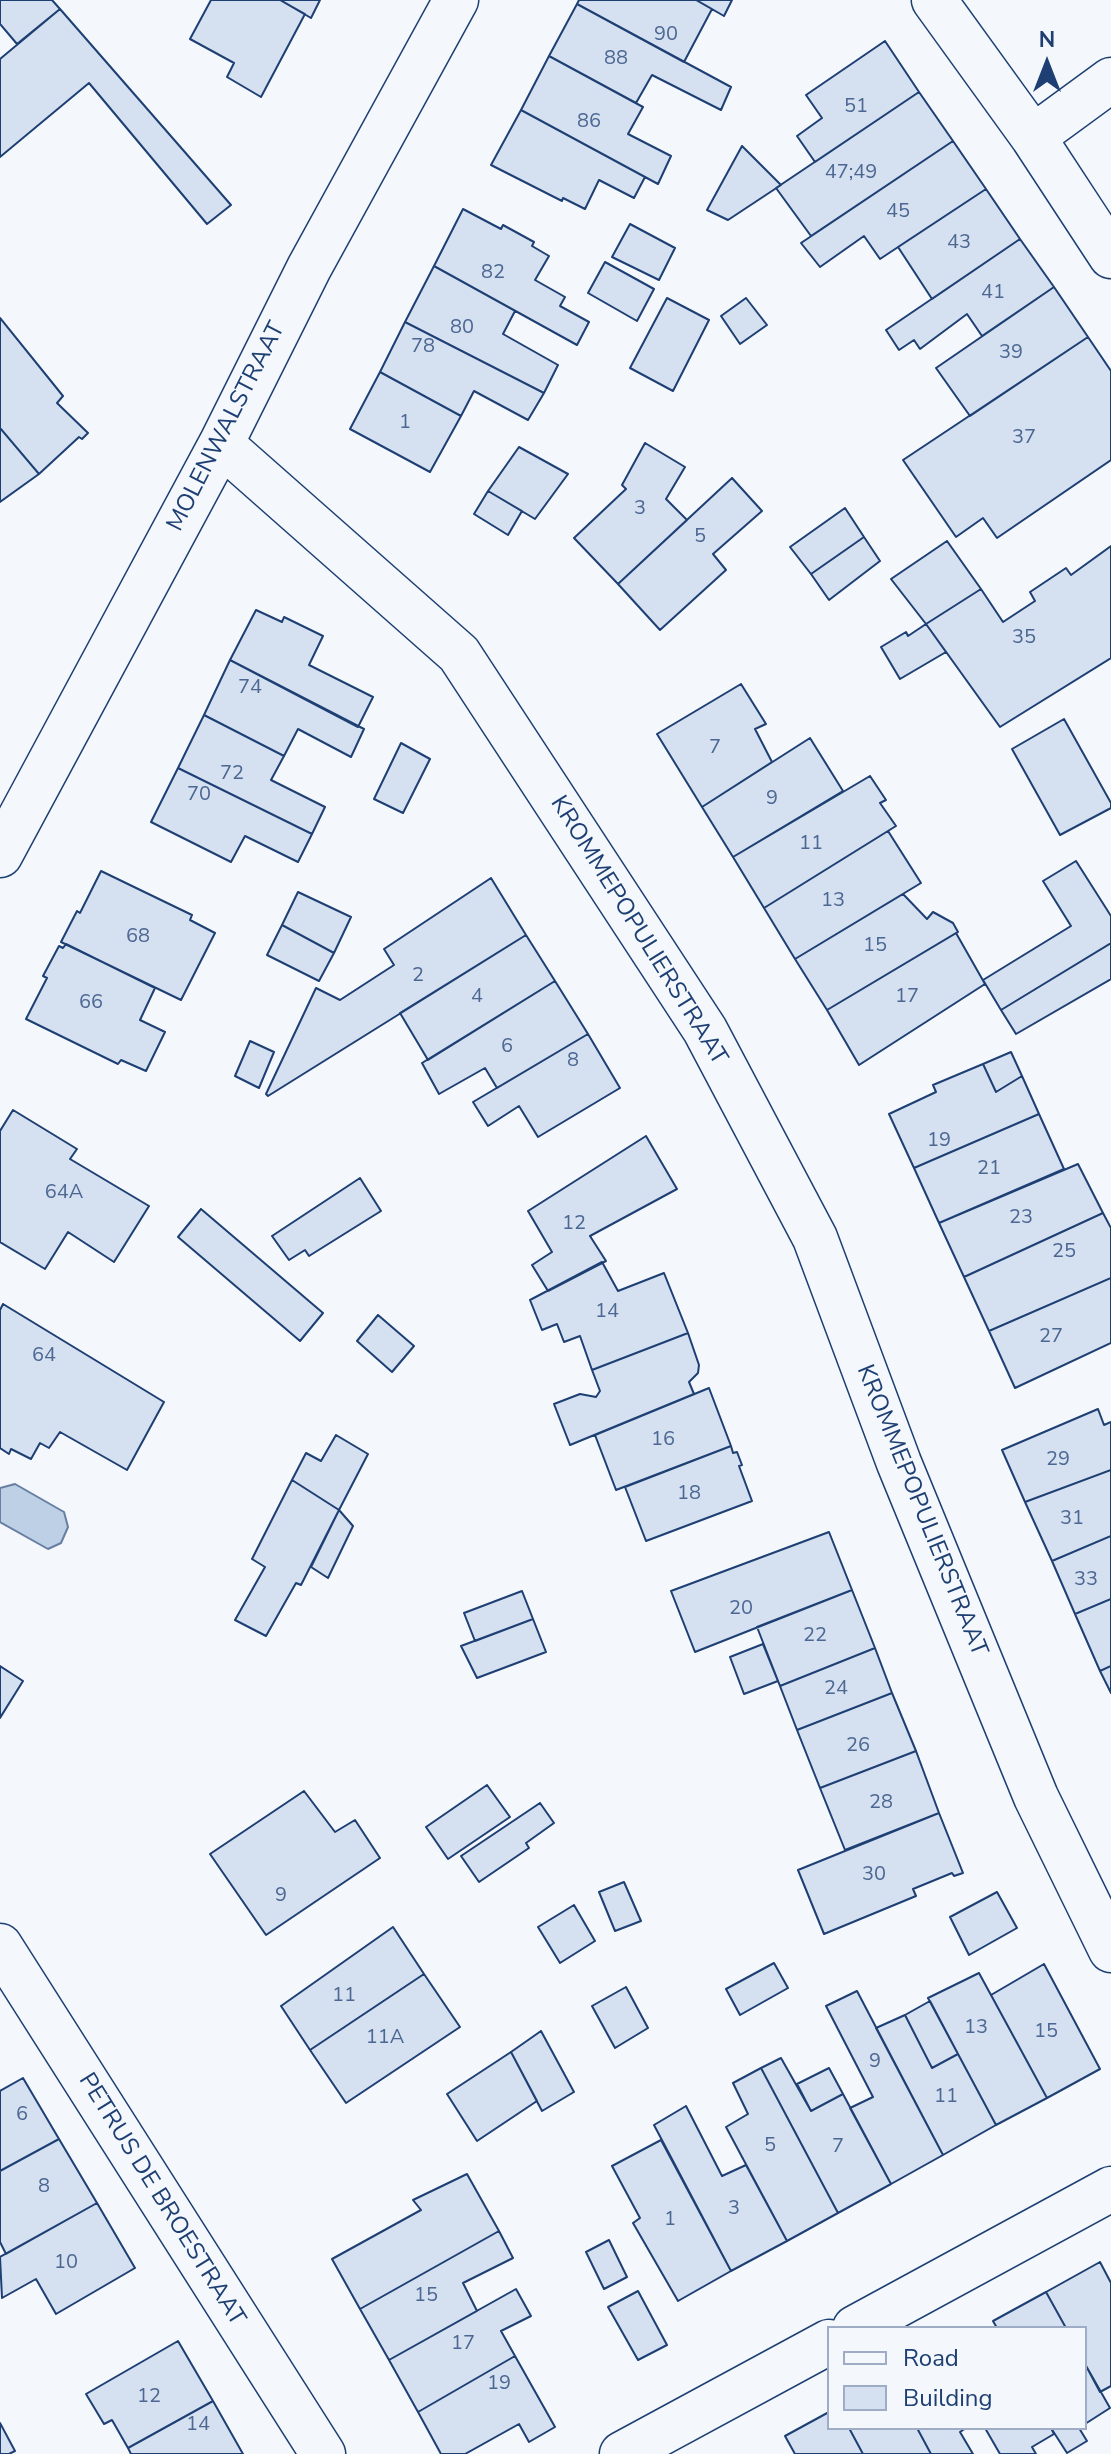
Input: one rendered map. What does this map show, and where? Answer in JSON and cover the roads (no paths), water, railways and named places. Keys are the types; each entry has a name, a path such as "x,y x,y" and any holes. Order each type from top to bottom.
{"street":[{"name":"MOLENWALSTRAAT","path":"0,855 221,444 309,268 456,0"},
{"path":"934,0 1033,137 1111,256"},
{"path":"1033,137 1111,80"},
{"name":"KROMMEPOPULIERSTRAAT","path":"221,444 459,654 705,1030 815,1238 899,1463 1030,1782 1111,1950"},
{"name":"PETRUS DE BROESTRAAT","path":"0,1946 323,2454"},
{"path":"859,2326 1111,2189"},
{"path":"622,2454 827,2343"}],"water":[{"path":"15,1484 64,1512 68,1527 61,1543 48,1549 0,1522 0,1488"}]}
